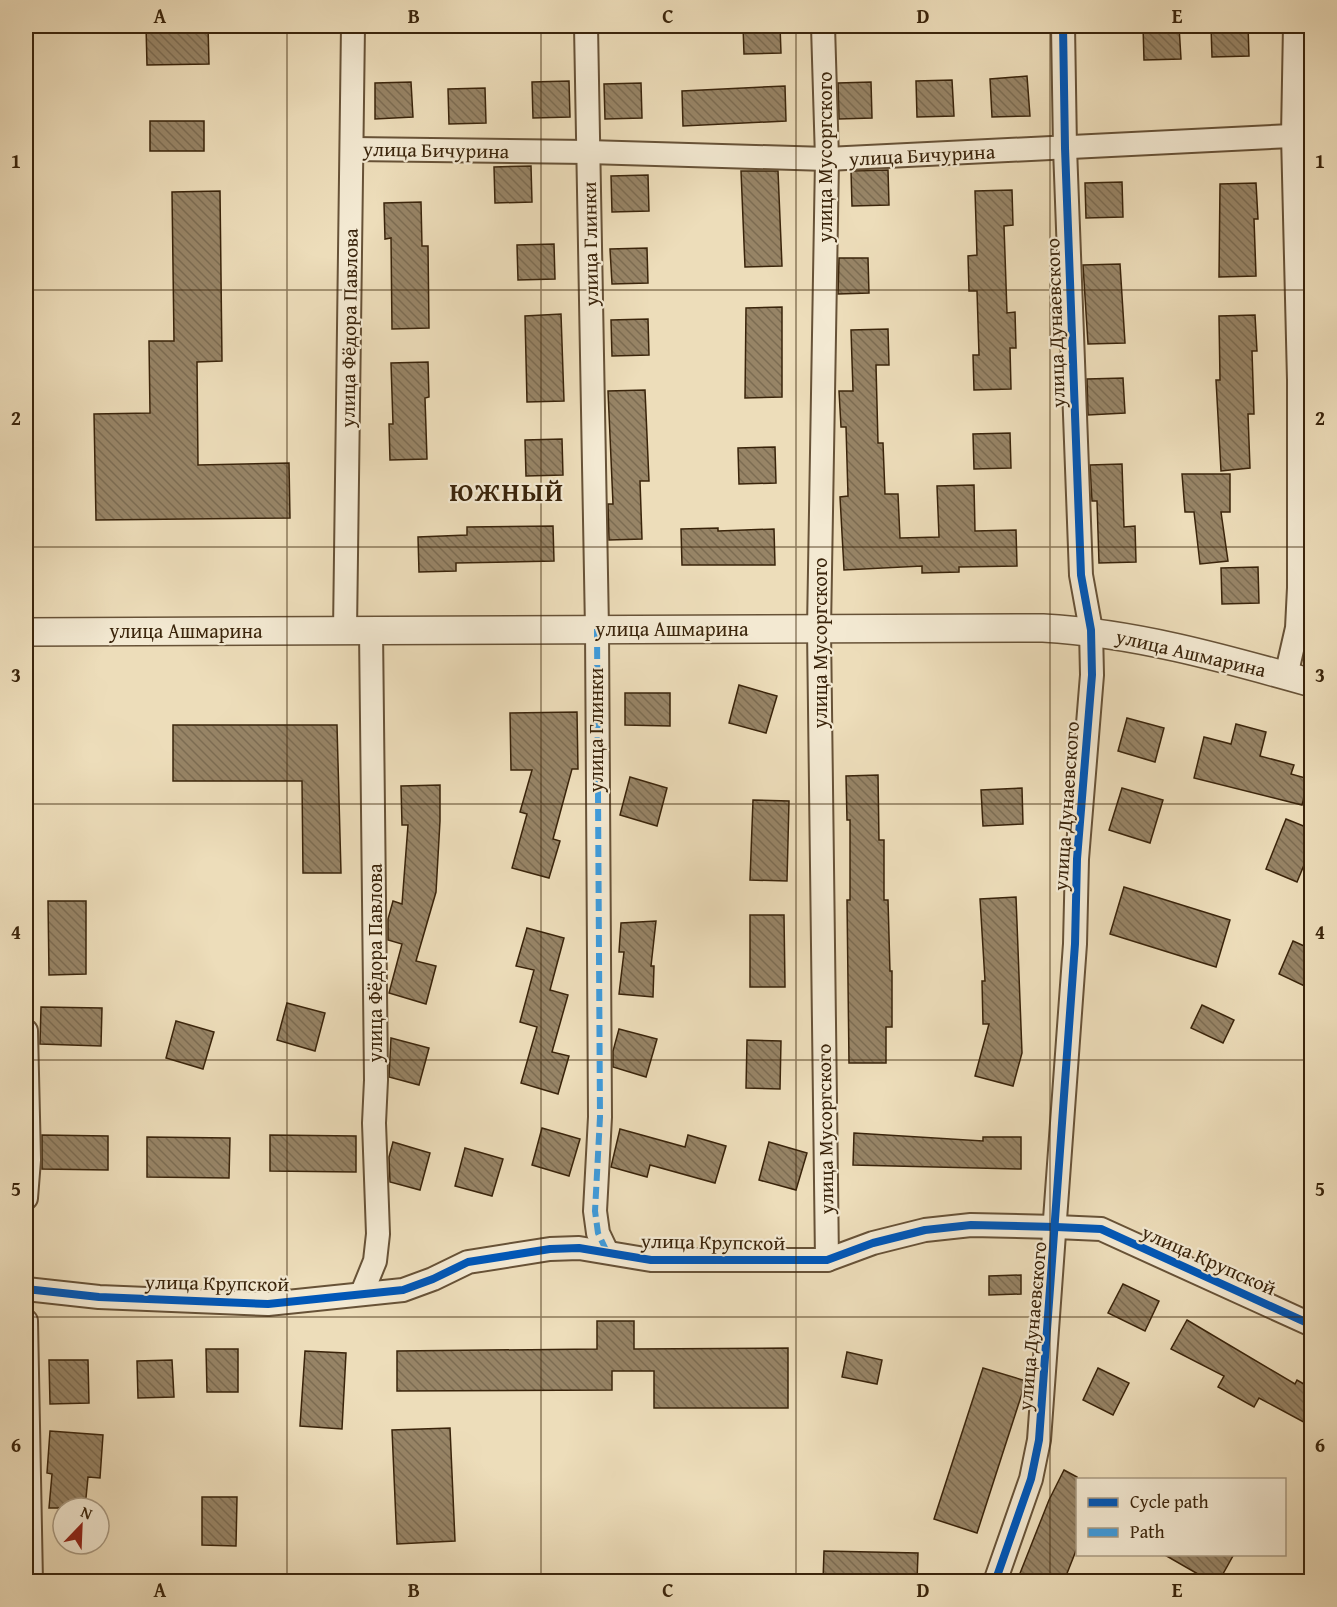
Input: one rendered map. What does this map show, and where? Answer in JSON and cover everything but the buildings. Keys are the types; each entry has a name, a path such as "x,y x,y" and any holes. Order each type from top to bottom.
{"street":[{"name":"улица Фёдора Павлова","path":"345,630 353,26"},
{"name":"улица Глинки","path":"586,26 597,629 600,1117 595,1211 598,1233 606,1252"},
{"name":"улица Мусоргского","path":"823,26 827,159 819,629 827,1260"},
{"name":"улица Дунаевского","path":"995,1581 1031,1479 1039,1440 1056,1227 1075,944 1077,860 1092,675 1091,630 1081,575 1065,148 1063,26"},
{"path":"1286,676 1297,628 1299,588 1302,135 1294,26"},
{"name":"улица Бичурина","path":"353,149 588,152 827,159 1302,135"},
{"name":"улица Ашмарина","path":"26,632 978,627 1091,630 1163,644 1311,683"},
{"name":"улица Фёдора Павлова","path":"362,1293 375,1261 378,1234 374,1123 376,1068 371,630"},
{"path":"26,1031 29,1160 26,1198"},
{"name":"улица Крупской","path":"26,1289 99,1297 268,1304 403,1290 468,1262 550,1249 579,1248 651,1260 827,1260 873,1243 925,1230 971,1225 1056,1227 1101,1229 1311,1325"},
{"path":"26,1321 28,1555 31,1581"}],"marked path":[{"path":"597,629 600,1117 595,1211 598,1233 607,1252"}],"cycle path":[{"path":"995,1582 1031,1479 1039,1440 1075,944 1077,859 1092,675 1091,630 1081,575 1065,148 1063,26"},
{"path":"26,1289 99,1297 268,1304 403,1290 468,1262 550,1249 579,1248 651,1260 827,1260 873,1243 925,1230 971,1225 1056,1227 1101,1229 1312,1325"}],"district":[{"name":"ЮЖНЫЙ","path":"507,492"}]}
